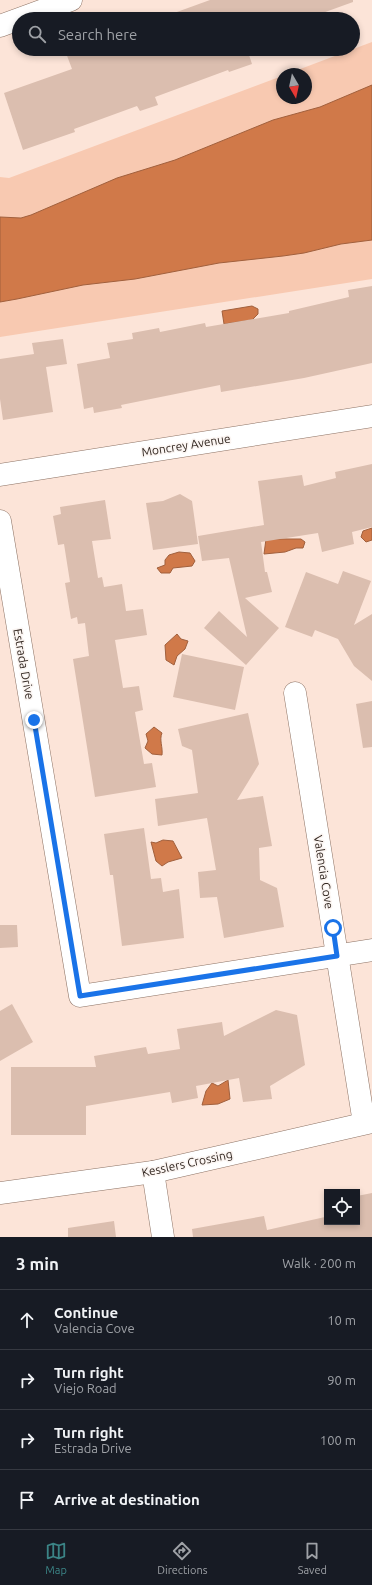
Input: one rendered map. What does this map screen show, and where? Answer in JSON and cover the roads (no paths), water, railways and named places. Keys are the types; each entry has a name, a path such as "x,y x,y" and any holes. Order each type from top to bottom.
{"street":[{"path":"38,12 71,0"},
{"path":"0,26 12,22"},
{"name":"Moncrey Avenue","path":"0,475 372,416"},
{"name":"Estrada Drive","path":"0,521 80,996 337,956"},
{"name":"Valencia Cove","path":"295,693 337,956 368,1123"},
{"path":"337,956 372,950"},
{"name":"Kesslers Crossing","path":"0,1193 153,1172 368,1123"},
{"path":"153,1172 163,1237"}]}
